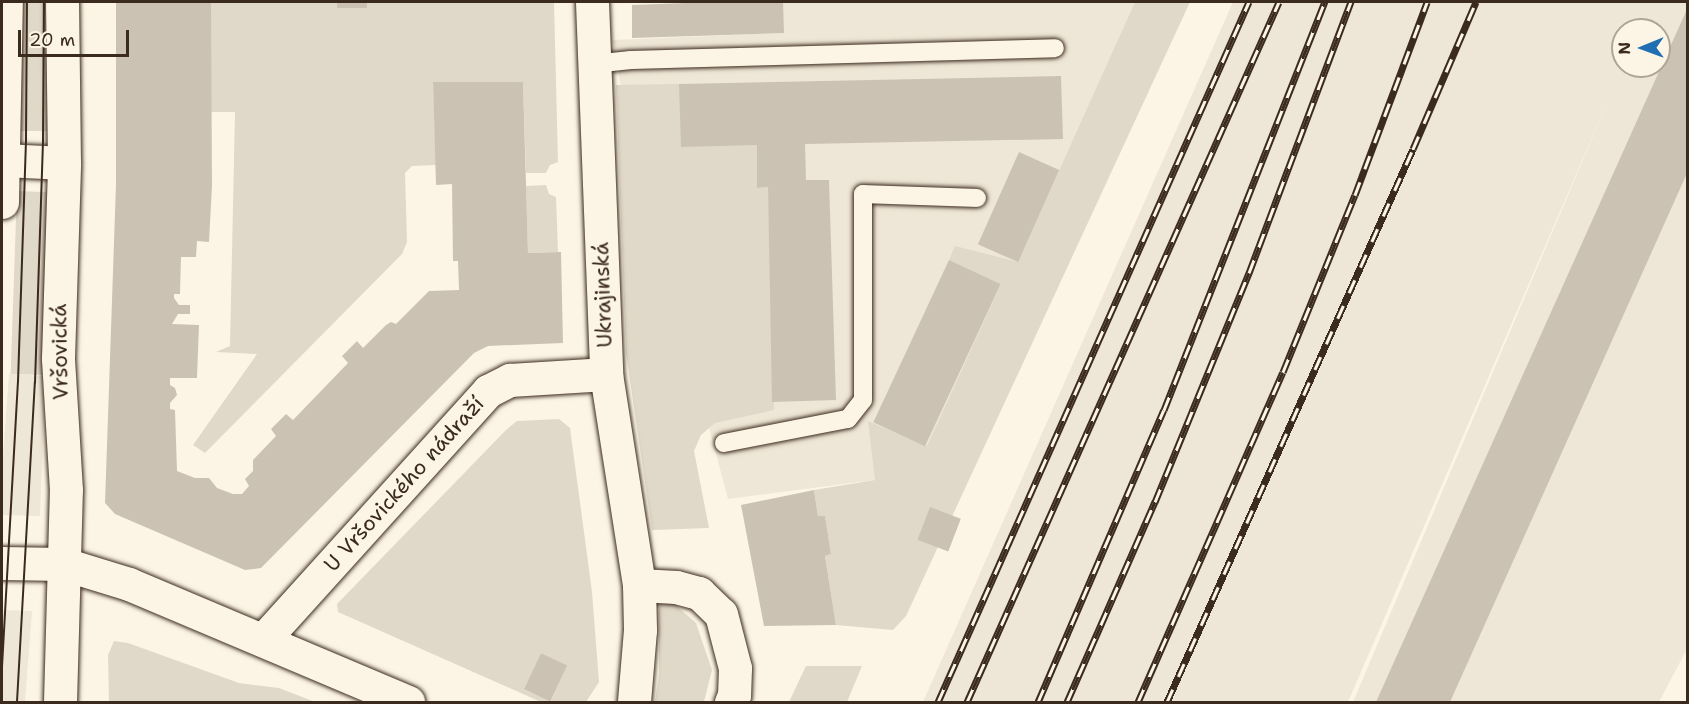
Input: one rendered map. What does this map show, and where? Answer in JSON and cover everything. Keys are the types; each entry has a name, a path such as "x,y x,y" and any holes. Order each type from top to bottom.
{"street":[{"path":"2,202 6,2"},
{"name":"Vršovická","path":"60,702 66,490 58,358 64,163 62,2"},
{"name":"Ukrajinská","path":"592,2 606,374 639,585 640,630 634,702"},
{"path":"3,160 64,163"},
{"name":"U Vršovického nádraží","path":"263,640 488,391 510,380 606,374"},
{"path":"2,563 64,564 136,587 408,702"},
{"path":"639,585 687,589 711,602 721,614 735,668 734,695 731,702"}],"lane":[{"path":"593,64 632,60 1055,48"},
{"path":"724,443 848,419 863,400 863,195 976,198"}],"shaded area":[{"path":"18,2 51,2 51,131 18,131"},
{"path":"211,2 337,2 338,8 367,8 367,2 554,2 558,162 550,165 546,173 526,173 523,82 433,82 436,165 412,166 405,173 407,242 402,254 205,453 193,445 257,354 216,352 230,346 235,112 211,112"},
{"path":"783,2 1135,2 935,456 875,480 728,499 625,110 613,40 783,33"},
{"path":"1135,2 1190,2 906,616 893,630 836,625 825,556 831,554 825,517 818,516 814,490 875,480 868,421 927,446 1001,284 949,260 955,246 1018,262"},
{"path":"1233,2 1687,2 1688,647 1659,702 1353,702 1613,89 1348,702 923,702"},
{"path":"679,84 757,145 757,188 768,187 774,410 715,423 701,435 694,451 709,528 652,530 626,353 616,85"},
{"path":"546,185 549,194 556,197 558,252 528,253 526,186"},
{"path":"17,191 50,192 44,375 11,374"},
{"path":"9,374 43,376 45,385 40,516 2,515 2,469"},
{"path":"559,419 570,428 592,592 599,682 586,702 541,702 338,612 337,604 517,421","holes":["541,653 567,665 551,701 525,690"]},
{"path":"662,601 673,603 696,623 712,670 704,702 655,702 659,674 659,608"},
{"path":"2,610 32,611 25,702 2,702"},
{"path":"114,641 128,643 239,683 279,688 315,702 109,702 108,655"},
{"path":"806,666 862,666 847,702 789,702"}],"building":[{"path":"116,2 211,2 212,186 209,242 197,241 196,257 181,257 180,294 174,294 174,298 179,305 190,305 190,314 178,314 172,324 199,325 197,378 170,378 170,385 175,388 177,395 170,403 170,409 175,410 177,471 195,478 209,478 217,488 233,494 242,494 249,486 245,479 253,471 253,460 276,436 271,429 286,414 293,420 348,363 342,356 357,341 363,348 386,325 391,322 396,324 429,291 459,290 458,261 453,261 452,184 436,185 433,82 523,82 528,253 561,252 563,343 488,346 474,353 261,568 245,570 115,514 105,503 116,184"},
{"path":"337,2 367,2 367,8 337,8"},
{"path":"783,2 784,33 632,38 632,5"},
{"path":"1688,7 1688,171 1450,702 1376,702 1656,78 1671,78 1671,45"},
{"path":"1061,76 1063,139 805,144 806,180 829,180 836,400 772,402 768,187 757,188 757,145 681,147 679,84"},
{"path":"1019,152 1059,170 1018,262 978,244"},
{"path":"949,260 1001,284 925,446 873,422"},
{"path":"814,490 818,516 825,516 831,554 825,556 836,625 764,626 741,505"},
{"path":"930,507 961,519 948,552 917,540"},
{"path":"541,653 567,665 550,702 524,689"}],"tram line":[{"path":"2,667 18,382 26,139 27,2"},
{"path":"17,702 35,383 43,140 44,2"}],"railway":[{"path":"938,702 1249,2"},
{"path":"967,702 1279,2"},
{"path":"1038,702 1164,410 1325,2"},
{"path":"1067,702 1155,502 1249,273 1351,2"},
{"path":"1138,702 1283,372 1355,195 1427,2"},
{"path":"1167,702 1476,2"}]}
